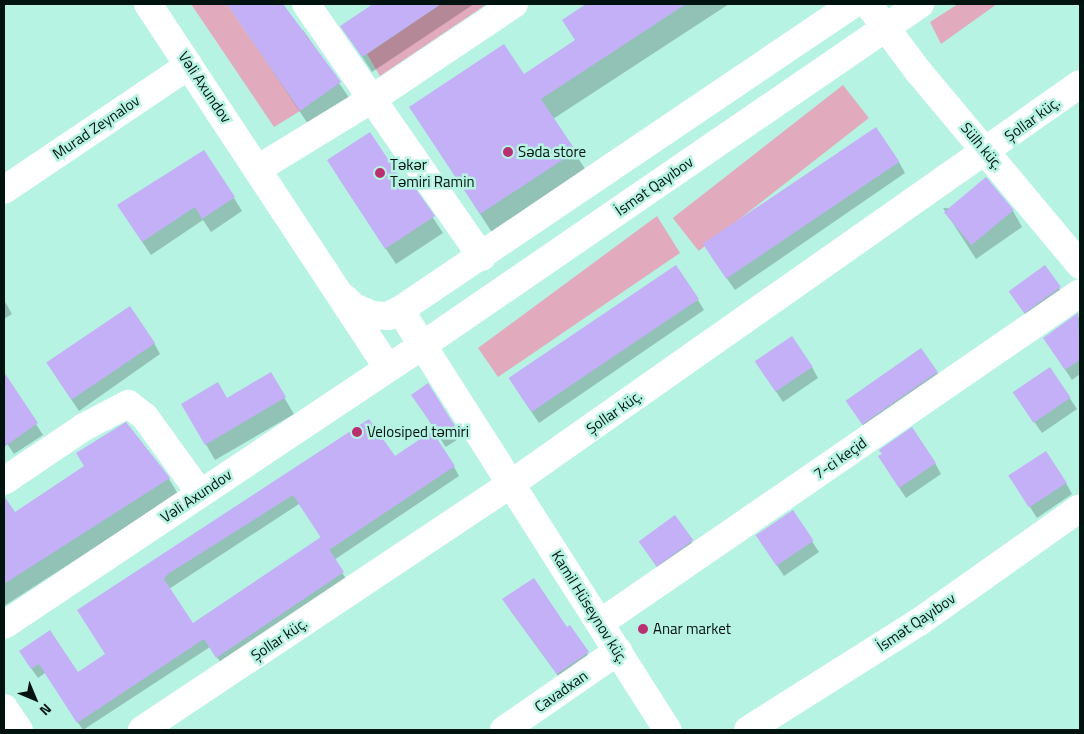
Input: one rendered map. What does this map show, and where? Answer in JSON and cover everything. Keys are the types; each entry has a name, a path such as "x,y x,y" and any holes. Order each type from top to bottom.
{"street":[{"name":"Vəli Axundov","path":"4,625 388,368 259,168 148,4"},
{"path":"306,4 482,256"},
{"path":"259,168 372,99 514,4"},
{"path":"343,297 354,307 372,315 388,316 400,310 853,4"},
{"name":"Sülh küç.","path":"868,4 1080,265"},
{"name":"İsmət Qayıbov","path":"388,368 920,4"},
{"name":"Murad Zeynalov","path":"4,190 189,65"},
{"name":"Şollar küç.","path":"142,730 512,483 987,152 1080,84"},
{"name":"7-ci keçid","path":"600,624 1080,293"},
{"path":"388,368 400,310"},
{"name":"Kamil Hüseynov küç.","path":"400,310 668,730"},
{"path":"4,481 84,427 128,404 145,417 200,493"},
{"name":"İsmət Qayıbov","path":"748,730 919,622 1080,508"},
{"name":"Cavadxan","path":"504,730 618,651"},
{"path":"4,708 19,730"}],"shaded area":[{"path":"191,4 227,4 300,111 274,127"},
{"path":"441,4 487,4 380,76 367,54"},
{"path":"958,4 997,4 941,44 930,22"},
{"path":"843,85 869,118 699,251 673,218"},
{"path":"657,216 680,253 498,377 478,348"}],"building":[{"path":"227,4 283,4 341,82 300,111"},
{"path":"373,4 441,4 362,57 340,26"},
{"path":"586,4 686,4 541,99 576,151 480,214 409,107 504,44 524,74 575,40 562,20"},
{"path":"876,127 899,162 726,279 703,244"},
{"path":"370,132 403,182 408,178 435,216 385,249 327,160"},
{"path":"204,150 235,197 202,219 195,207 142,242 117,205"},
{"path":"986,177 1014,210 972,245 944,212"},
{"path":"676,265 699,299 531,412 509,378"},
{"path":"1045,265 1061,287 1024,313 1009,291"},
{"path":"130,306 155,343 71,400 46,362"},
{"path":"1078,313 1080,360 1065,370 1043,338"},
{"path":"792,336 813,367 775,392 755,361"},
{"path":"921,348 938,372 862,425 846,401"},
{"path":"1050,367 1071,398 1033,423 1013,392"},
{"path":"4,372 38,423 4,447"},
{"path":"271,372 286,397 205,445 181,404 218,382 227,398"},
{"path":"428,383 455,426 440,436 411,395"},
{"path":"369,419 395,456 432,431 455,466 329,550 344,572 216,658 204,639 77,723 39,664 31,669 19,651 50,630 78,672 105,654 77,610","holes":["293,495 321,537 193,623 164,579 168,574"]},
{"path":"126,422 170,478 4,584 4,496 15,512 84,466 76,453"},
{"path":"912,427 936,463 899,488 878,456 882,454 879,450"},
{"path":"1046,451 1067,483 1029,507 1008,476"},
{"path":"793,510 814,541 776,566 756,535"},
{"path":"675,515 693,540 657,567 639,541"},
{"path":"534,578 567,627 570,625 589,652 557,674 502,599"}],"place":[{"name":"Səda store","path":"508,152"},
{"name":"Tәkәr Tәmiri Ramin","path":"380,173"},
{"name":"Velosiped təmiri","path":"357,432"},
{"name":"Anar market","path":"643,629"}]}
